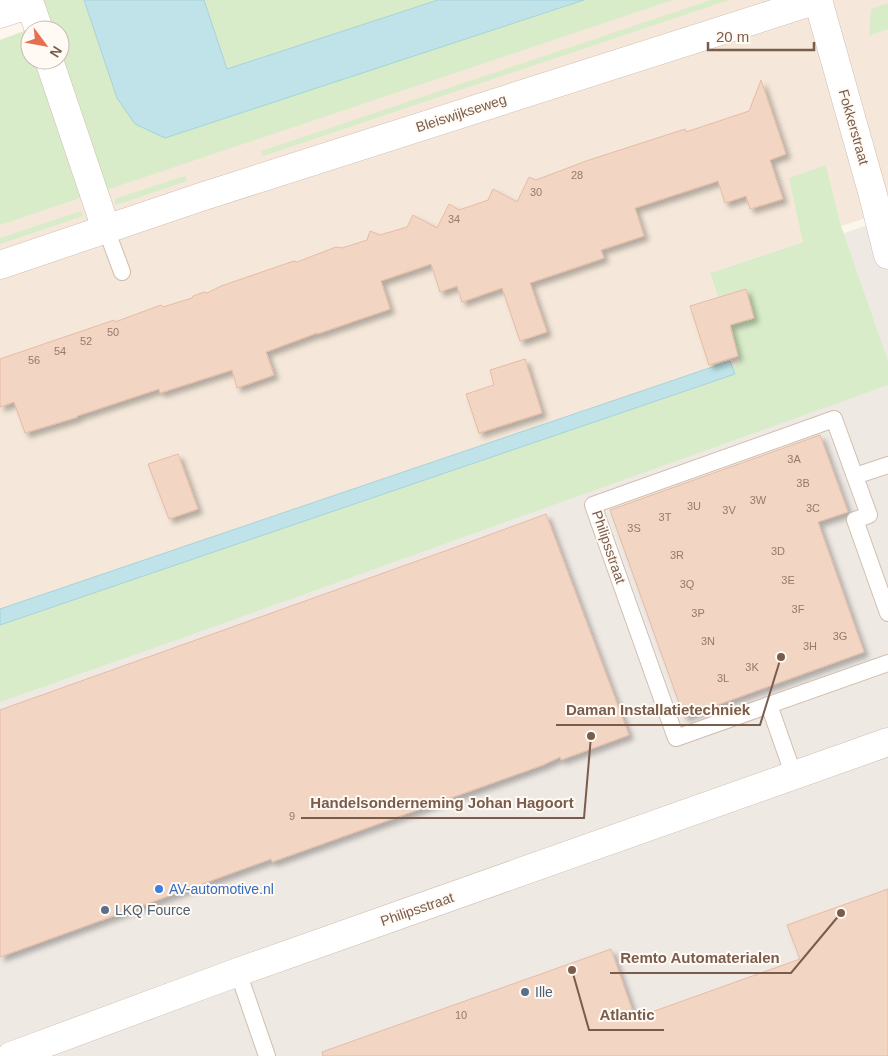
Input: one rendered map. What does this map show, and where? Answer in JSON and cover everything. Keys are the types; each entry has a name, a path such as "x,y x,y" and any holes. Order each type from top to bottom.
{"street":[{"name":"Bleiswijkseweg","path":"0,265 200,197 817,0"},
{"name":"Fokkerstraat","path":"817,0 873,195 888,255"},
{"path":"0,14 30,4 36,20"},
{"path":"52,70 106,229"},
{"name":"Philipsstraat","path":"11,1056 238,972 888,742"}],"lane":[{"path":"106,229 122,272"},
{"name":"Philipsstraat","path":"888,613 855,520 869,515 834,419 593,505 676,738 888,663"},
{"path":"855,476 888,465"},
{"path":"769,705 794,776"},
{"path":"238,972 267,1056"}],"shaded area":[{"path":"589,0 888,0 888,211 841,226 826,165 803,242 710,273 740,362 732,368 0,619 0,188 439,32"},
{"path":"888,218 888,1056 0,1056 0,617 742,365 713,278"}],"green space":[{"path":"41,0 84,0 117,98 165,138 584,0 673,0 106,190 64,70 70,70 70,20 48,20"},
{"path":"204,0 438,0 227,69"},
{"path":"711,0 729,0 263,156 261,151"},
{"path":"888,3 888,29 869,36 871,9"},
{"path":"20,32 20,70 43,70 86,196 0,225 0,40"},
{"path":"826,165 841,226 888,361 888,385 0,702 0,625 734,374 732,368 740,362 710,273 803,242 789,178"},
{"path":"185,176 187,181 116,205 114,199"},
{"path":"81,211 83,216 0,244 0,238"}],"water":[{"path":"84,0 204,0 227,69 438,0 584,0 165,138 135,124 117,98"},
{"path":"730,361 735,374 0,625 0,609"}],"building":[{"path":"761,80 786,154 770,160 783,199 750,209 746,196 725,203 718,181 635,208 644,236 601,250 604,258 530,283 547,332 520,341 502,288 462,302 457,286 440,292 431,264 381,281 390,309 266,352 274,375 237,388 232,370 160,393 159,389 25,433 14,402 0,407 0,359 161,305 163,307 192,298 204,292 207,293 221,286 294,261 297,262 336,247 342,248 367,240 370,231 380,235 407,227 413,215 437,228 449,204 459,210 488,200 493,189 517,202 529,177 536,180 586,161 685,129 686,132 749,111"},
{"path":"746,289 754,318 730,325 738,356 709,365 690,306"},
{"path":"525,359 542,413 479,433 466,394 494,385 490,370"},
{"path":"820,435 848,512 818,522 864,652 684,717 610,510"},
{"path":"178,454 198,509 169,519 148,464"},
{"path":"546,514 629,735 561,760 560,757 543,765 272,862 271,859 0,957 0,710"},
{"path":"888,889 888,1056 323,1056 322,1052 611,949 635,1018 800,959 787,925"}],"place":[{"name":"Daman Installatietechniek","path":"781,657"},
{"name":"Handelsonderneming Johan Hagoort","path":"591,736"},
{"name":"AV-automotive.nl","path":"159,889"},
{"name":"LKQ Fource","path":"105,910"},
{"name":"Remto Automaterialen","path":"841,913"},
{"name":"Atlantic","path":"572,970"},
{"name":"Ille","path":"525,992"}]}
